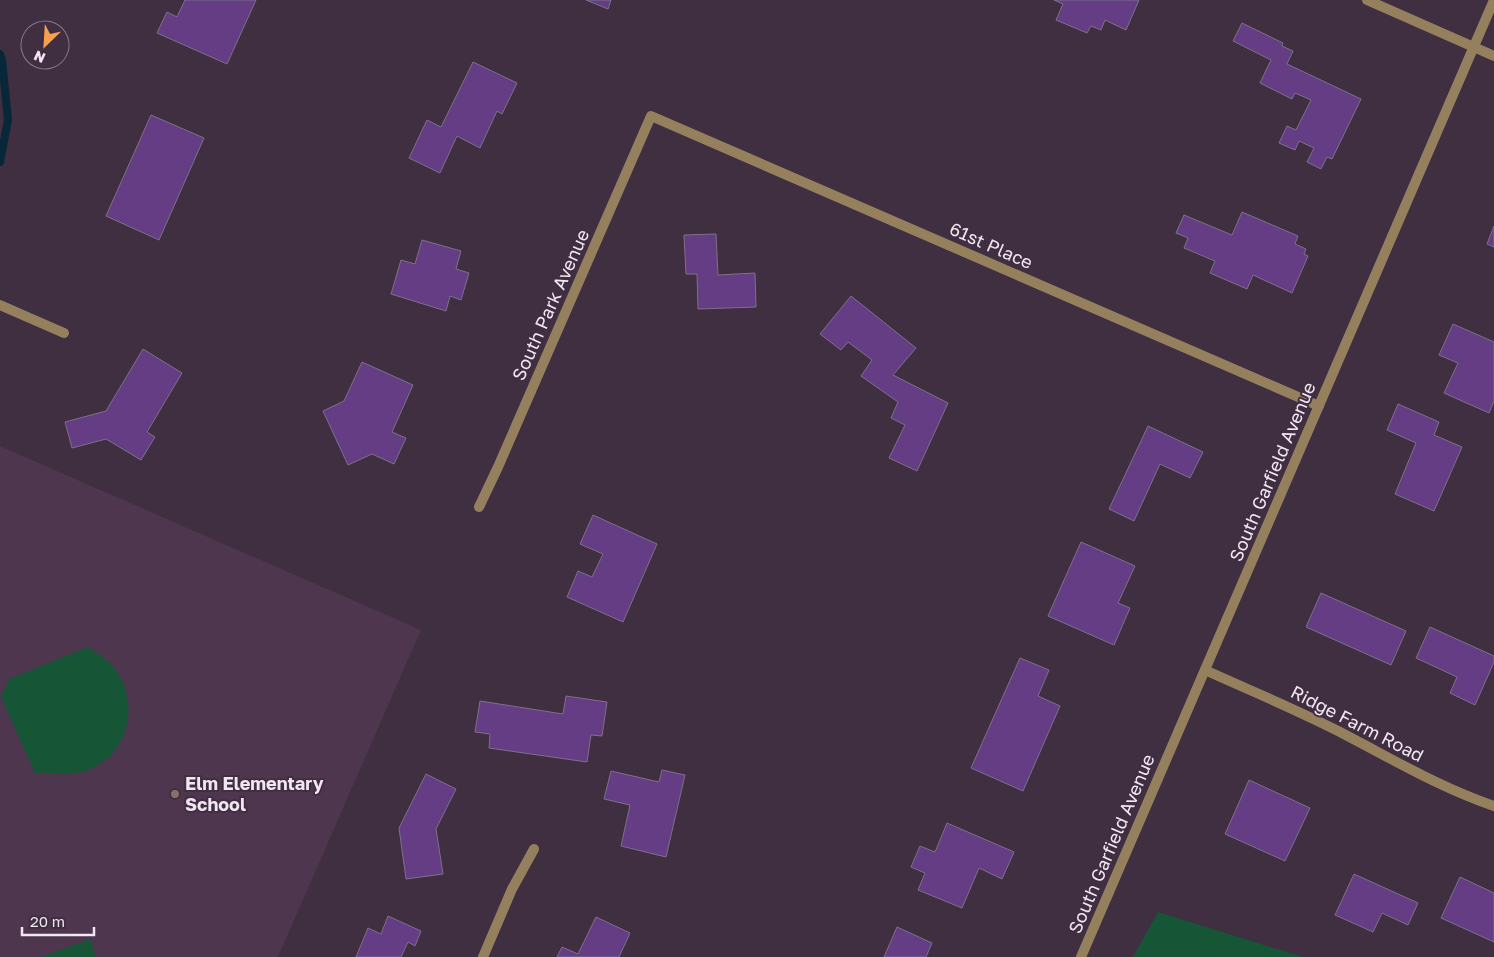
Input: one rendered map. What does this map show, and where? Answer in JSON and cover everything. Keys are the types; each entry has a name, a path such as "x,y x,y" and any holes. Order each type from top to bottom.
{"street":[{"path":"1368,0 1494,56"},
{"name":"South Garfield Avenue","path":"1082,957 1494,0"},
{"name":"61st Place","path":"651,116 1319,406"},
{"name":"South Park Avenue","path":"479,506 502,458 651,116"},
{"path":"0,305 64,333"},
{"name":"Ridge Farm Road","path":"1205,670 1336,730 1465,796 1494,806"},
{"path":"483,957 512,889 534,849"}],"shaded area":[{"name":"Elm Elementary School","path":"0,446 421,630 278,957 0,957"}],"green space":[{"path":"88,647 113,666 125,687 128,713 127,726 122,738 115,750 106,759 88,770 73,773 35,773 1,697 9,679"},
{"path":"1158,912 1303,957 1133,957"},
{"path":"90,939 96,957 41,957"}],"building":[{"path":"185,0 256,0 227,64 157,33 167,12 177,17"},
{"path":"586,0 611,0 608,9"},
{"path":"1054,0 1139,0 1126,30 1105,20 1101,30 1091,26 1087,33 1056,20 1063,4"},
{"path":"1242,23 1283,43 1282,46 1293,51 1287,64 1361,99 1332,159 1327,157 1321,169 1307,162 1314,148 1299,141 1295,150 1279,143 1287,126 1296,130 1311,100 1295,93 1292,99 1260,83 1271,60 1233,41"},
{"path":"473,62 517,83 502,114 497,111 480,148 457,136 440,173 409,158 427,120 441,127"},
{"path":"151,115 204,138 159,240 106,216"},
{"path":"1242,212 1298,236 1295,244 1306,249 1304,254 1308,256 1292,293 1253,275 1247,289 1210,273 1215,261 1184,248 1188,238 1176,233 1184,215 1232,235"},
{"path":"1494,226 1494,247 1487,244"},
{"path":"716,234 718,275 755,273 756,307 698,309 697,274 686,274 684,235"},
{"path":"422,240 461,251 456,269 469,273 461,300 450,296 446,311 391,294 401,260 415,264"},
{"path":"851,296 916,348 893,375 948,403 917,471 889,458 905,425 891,418 898,402 861,376 872,360 848,342 841,350 820,334"},
{"path":"1453,324 1494,342 1494,401 1489,413 1444,393 1458,363 1439,355"},
{"path":"143,349 182,373 147,432 155,437 141,460 106,439 72,448 65,422 106,411"},
{"path":"362,362 413,385 392,432 406,438 394,464 372,454 348,465 323,411 344,401"},
{"path":"1398,404 1439,422 1434,435 1462,447 1434,511 1395,494 1416,443 1387,430"},
{"path":"1148,426 1203,452 1190,478 1160,464 1134,521 1109,509"},
{"path":"593,515 657,544 623,622 567,597 578,571 592,577 603,554 580,544"},
{"path":"1081,542 1135,566 1118,603 1130,608 1114,645 1048,616"},
{"path":"1321,593 1406,631 1391,665 1306,627"},
{"path":"1430,627 1494,656 1494,662 1475,705 1450,693 1457,677 1416,658"},
{"path":"1020,658 1049,670 1038,696 1060,706 1023,791 971,768"},
{"path":"566,696 607,702 602,736 591,735 587,762 489,748 490,734 475,732 480,701 563,714"},
{"path":"662,770 685,775 666,857 621,846 630,805 604,799 611,771 659,782"},
{"path":"426,774 456,789 436,829 443,874 406,879 399,828"},
{"path":"1249,780 1310,808 1285,861 1225,834"},
{"path":"947,823 1014,852 1002,879 979,868 962,908 918,890 925,873 911,867 920,846 935,852"},
{"path":"1354,874 1418,903 1408,925 1382,913 1373,932 1335,915"},
{"path":"1460,877 1494,893 1494,942 1441,918"},
{"path":"388,916 421,931 415,946 408,942 401,957 356,957 368,928 381,934"},
{"path":"596,917 630,933 619,957 557,957 562,947 578,954"},
{"path":"897,927 932,943 926,957 884,957"}],"waterway":[{"path":"0,54 8,120 0,162"}],"place":[{"name":"Elm Elementary School","path":"175,794"}]}
